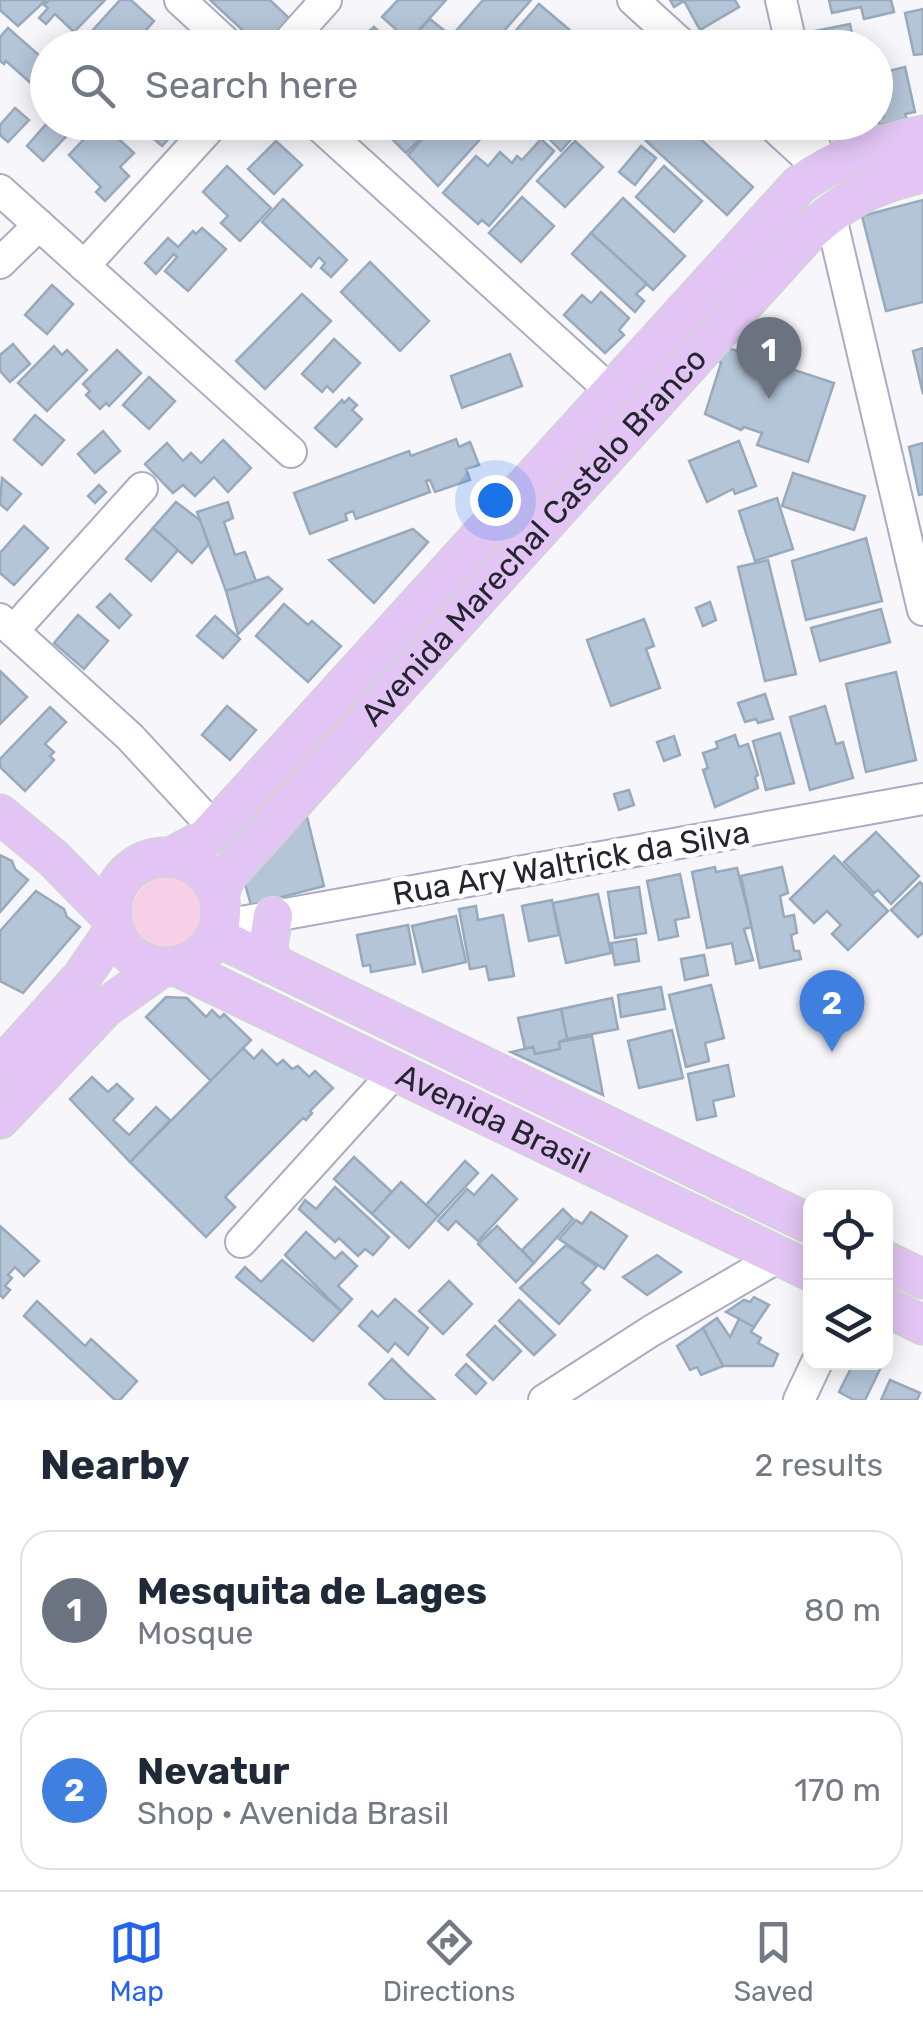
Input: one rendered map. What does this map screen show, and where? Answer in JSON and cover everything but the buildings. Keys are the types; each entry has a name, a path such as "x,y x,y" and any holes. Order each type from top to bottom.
{"main road":[{"name":"Avenida Marechal Castelo Branco","path":"171,857 192,848 215,829 775,209 820,169 875,146 923,135"},
{"path":"765,280 820,169"},
{"name":"Avenida Marechal Castelo Branco","path":"218,920 223,882 231,872 765,280 830,213 876,185 923,173"},
{"path":"0,814 53,858 113,924 133,956 169,966"},
{"path":"0,1068 81,978 113,924 112,901 128,872 141,863 171,857 202,869 212,882 218,920 192,960 169,966 105,1008 0,1119"},
{"path":"53,858 81,869 128,872"},
{"path":"272,964 268,946 273,916"},
{"name":"Avenida Brasil","path":"218,920 272,964 803,1221"},
{"name":"Avenida Brasil","path":"169,966 795,1263"},
{"path":"760,1200 795,1263"},
{"path":"893,1264 923,1279"},
{"path":"893,1310 923,1325"}],"street":[{"path":"180,0 212,30"},
{"path":"299,30 326,0"},
{"path":"633,0 666,30"},
{"path":"781,0 788,30"},
{"path":"84,266 198,140"},
{"path":"335,140 611,391"},
{"path":"789,140 820,169"},
{"path":"813,140 820,169"},
{"path":"0,190 291,452"},
{"path":"830,213 923,610"},
{"path":"0,262 39,225"},
{"path":"142,488 7,625 130,737 215,829"},
{"name":"Rua Ary Waltrick da Silva","path":"218,920 273,916 923,799"},
{"path":"241,1242 396,1071"},
{"path":"544,1400 651,1330 795,1263"},
{"path":"799,1400 813,1370"}],"shaded area":[{"path":"169,876 196,887 207,914 196,941 169,952 142,941 131,914 142,887"}],"place":[{"name":"Mesquita de Lages","path":"769,399"},
{"name":"Nevatur","path":"832,1052"}]}
